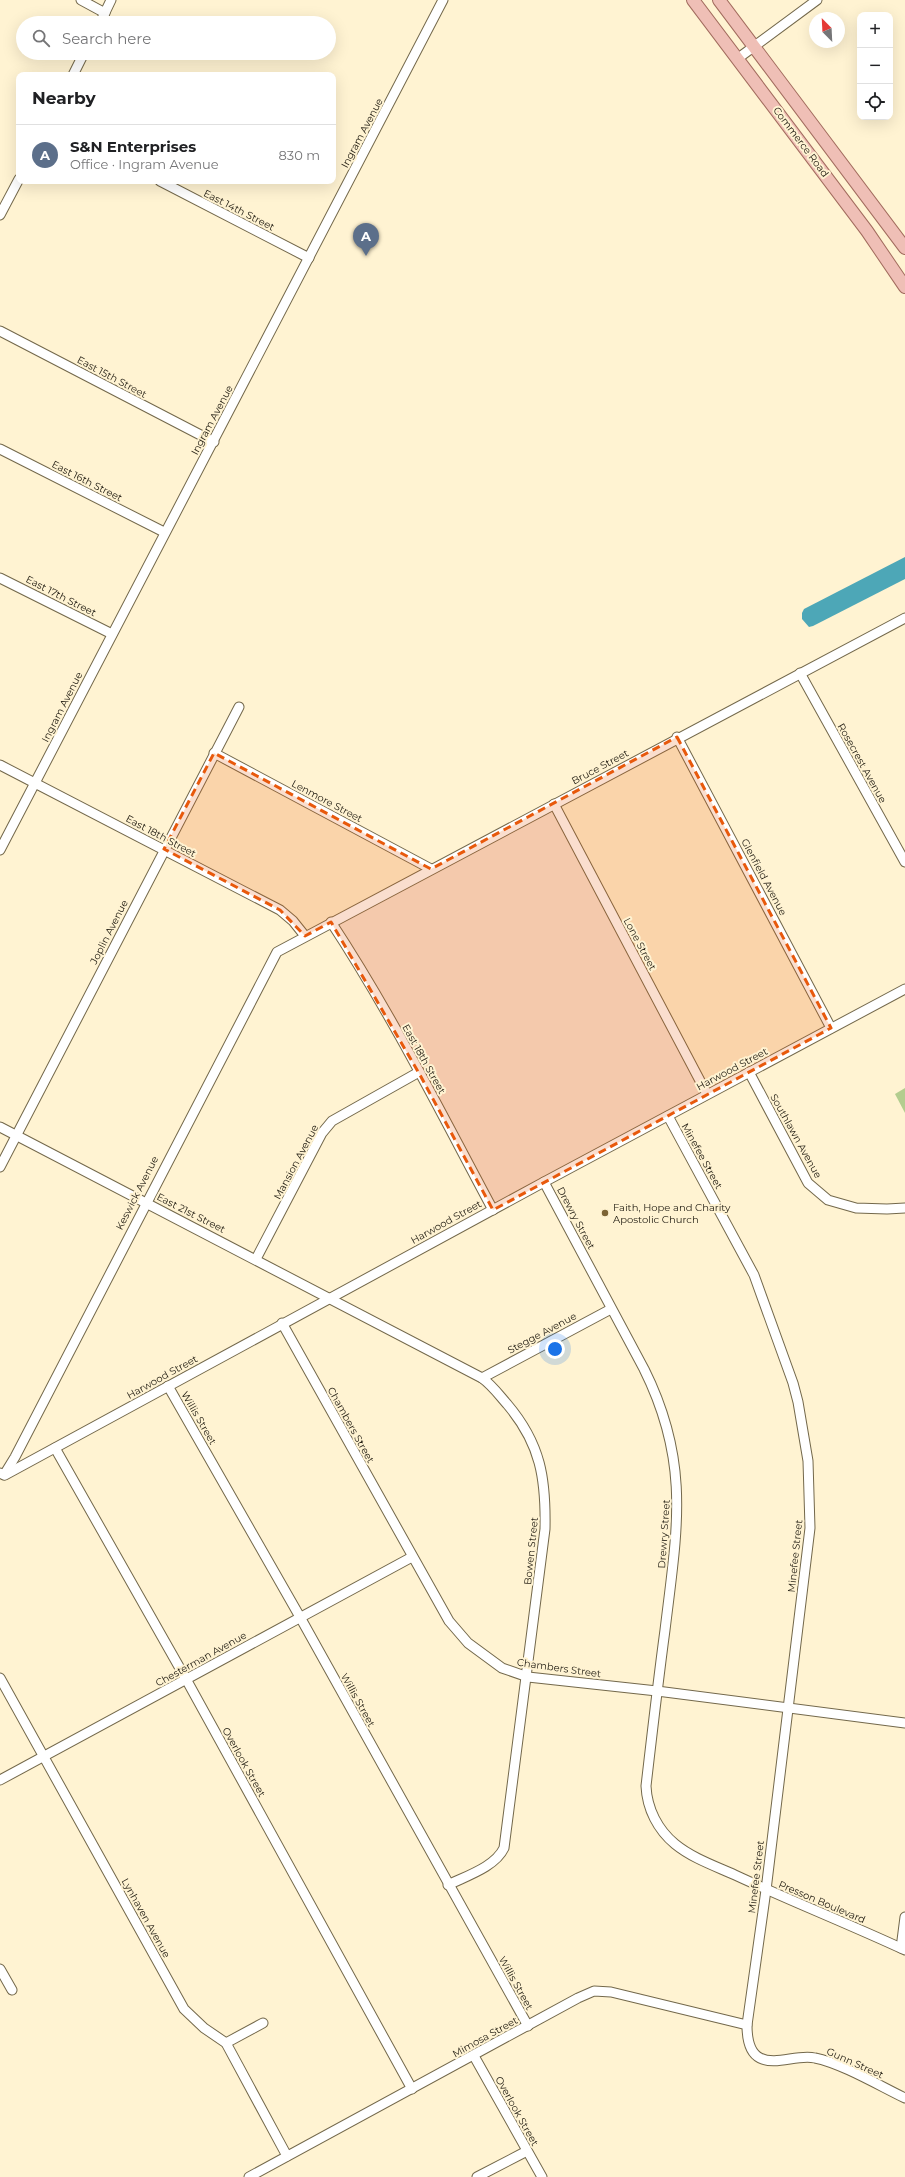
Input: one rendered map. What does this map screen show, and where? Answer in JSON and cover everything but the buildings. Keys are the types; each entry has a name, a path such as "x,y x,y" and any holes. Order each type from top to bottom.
{"main road":[{"name":"Commerce Road","path":"693,0 867,231 905,287"},
{"name":"Commerce Road","path":"719,0 905,248"}],"street":[{"path":"81,0 105,13"},
{"path":"104,16 112,0"},
{"name":"Ingram Avenue","path":"0,850 164,532 214,442 443,0"},
{"path":"738,59 817,0"},
{"path":"74,72 80,60"},
{"path":"0,215 16,184"},
{"name":"East 14th Street","path":"166,184 309,258"},
{"name":"East 15th Street","path":"0,331 214,442"},
{"name":"East 16th Street","path":"0,449 164,532"},
{"name":"East 17th Street","path":"0,578 112,634"},
{"name":"Bruce Street","path":"305,936 677,737 905,618"},
{"name":"Rosecrest Avenue","path":"800,673 905,862"},
{"name":"Joplin Avenue","path":"0,1167 239,707"},
{"name":"Glenfield Avenue","path":"677,737 831,1028"},
{"name":"Lenmore Street","path":"214,753 431,869"},
{"name":"East 18th Street","path":"0,765 280,910 293,921 305,936"},
{"name":"Lone Street","path":"554,804 707,1094"},
{"name":"East 18th Street","path":"331,922 349,949 419,1072 493,1210"},
{"name":"Keswick Avenue","path":"1,1475 274,955 280,949 305,936"},
{"name":"Harwood Street","path":"1,1475 54,1448 282,1323 905,989"},
{"name":"Mansion Avenue","path":"256,1260 322,1133 332,1120 419,1072"},
{"name":"Southlawn Avenue","path":"749,1072 808,1183 828,1200 856,1208 887,1210 905,1208"},
{"name":"Minefee Street","path":"668,1116 754,1274 798,1402 809,1474 810,1516 766,1890 747,2025"},
{"name":"East 21st Street","path":"0,1126 330,1298"},
{"name":"Drewry Street","path":"544,1182 612,1308 658,1400 670,1435 676,1475 678,1520 646,1796"},
{"name":"Bowen Street","path":"330,1298 482,1378 511,1409 528,1433 538,1455 544,1482 545,1529 528,1677 504,1848 501,1855 493,1861 448,1885"},
{"name":"Stegge Avenue","path":"482,1378 612,1308"},
{"name":"Chambers Street","path":"282,1323 412,1557 458,1632 468,1643 502,1668 528,1677 657,1691 787,1709 905,1723"},
{"name":"Willis Street","path":"168,1386 300,1617 448,1885 528,2026"},
{"name":"Overlook Street","path":"54,1448 186,1679 412,2089"},
{"name":"Chesterman Avenue","path":"0,1780 412,1557"},
{"name":"Lynhaven Avenue","path":"0,1678 184,2009 204,2028 226,2043 287,2156"},
{"name":"Presson Boulevard","path":"646,1796 659,1827 676,1845 690,1854 766,1890 903,1949"},
{"path":"903,1949 905,1917"},
{"path":"0,1968 12,1990"},
{"name":"Mimosa Street","path":"249,2177 474,2056 578,1998 594,1991 603,1991 747,2025"},
{"path":"226,2043 263,2023"},
{"name":"Gunn Street","path":"747,2025 751,2049 761,2058 779,2060 804,2057 824,2060 905,2098"},
{"name":"Overlook Street","path":"474,2056 526,2151 542,2177"},
{"path":"477,2177 526,2151"}],"highlighted area":[{"path":"677,737 831,1028 493,1210 420,1075 331,922 305,936 280,910 164,849 214,753 431,869"}],"shaded area":[{"path":"554,804 707,1094 493,1210 333,920"}],"green space":[{"path":"905,1088 905,1113 895,1094"}],"water":[{"path":"905,557 905,579 813,626 809,627 802,619 804,609"}],"place":[{"name":"S&N Enterprises","path":"366,256"},
{"name":"Faith, Hope and Charity Apostolic Church","path":"605,1213"}]}
